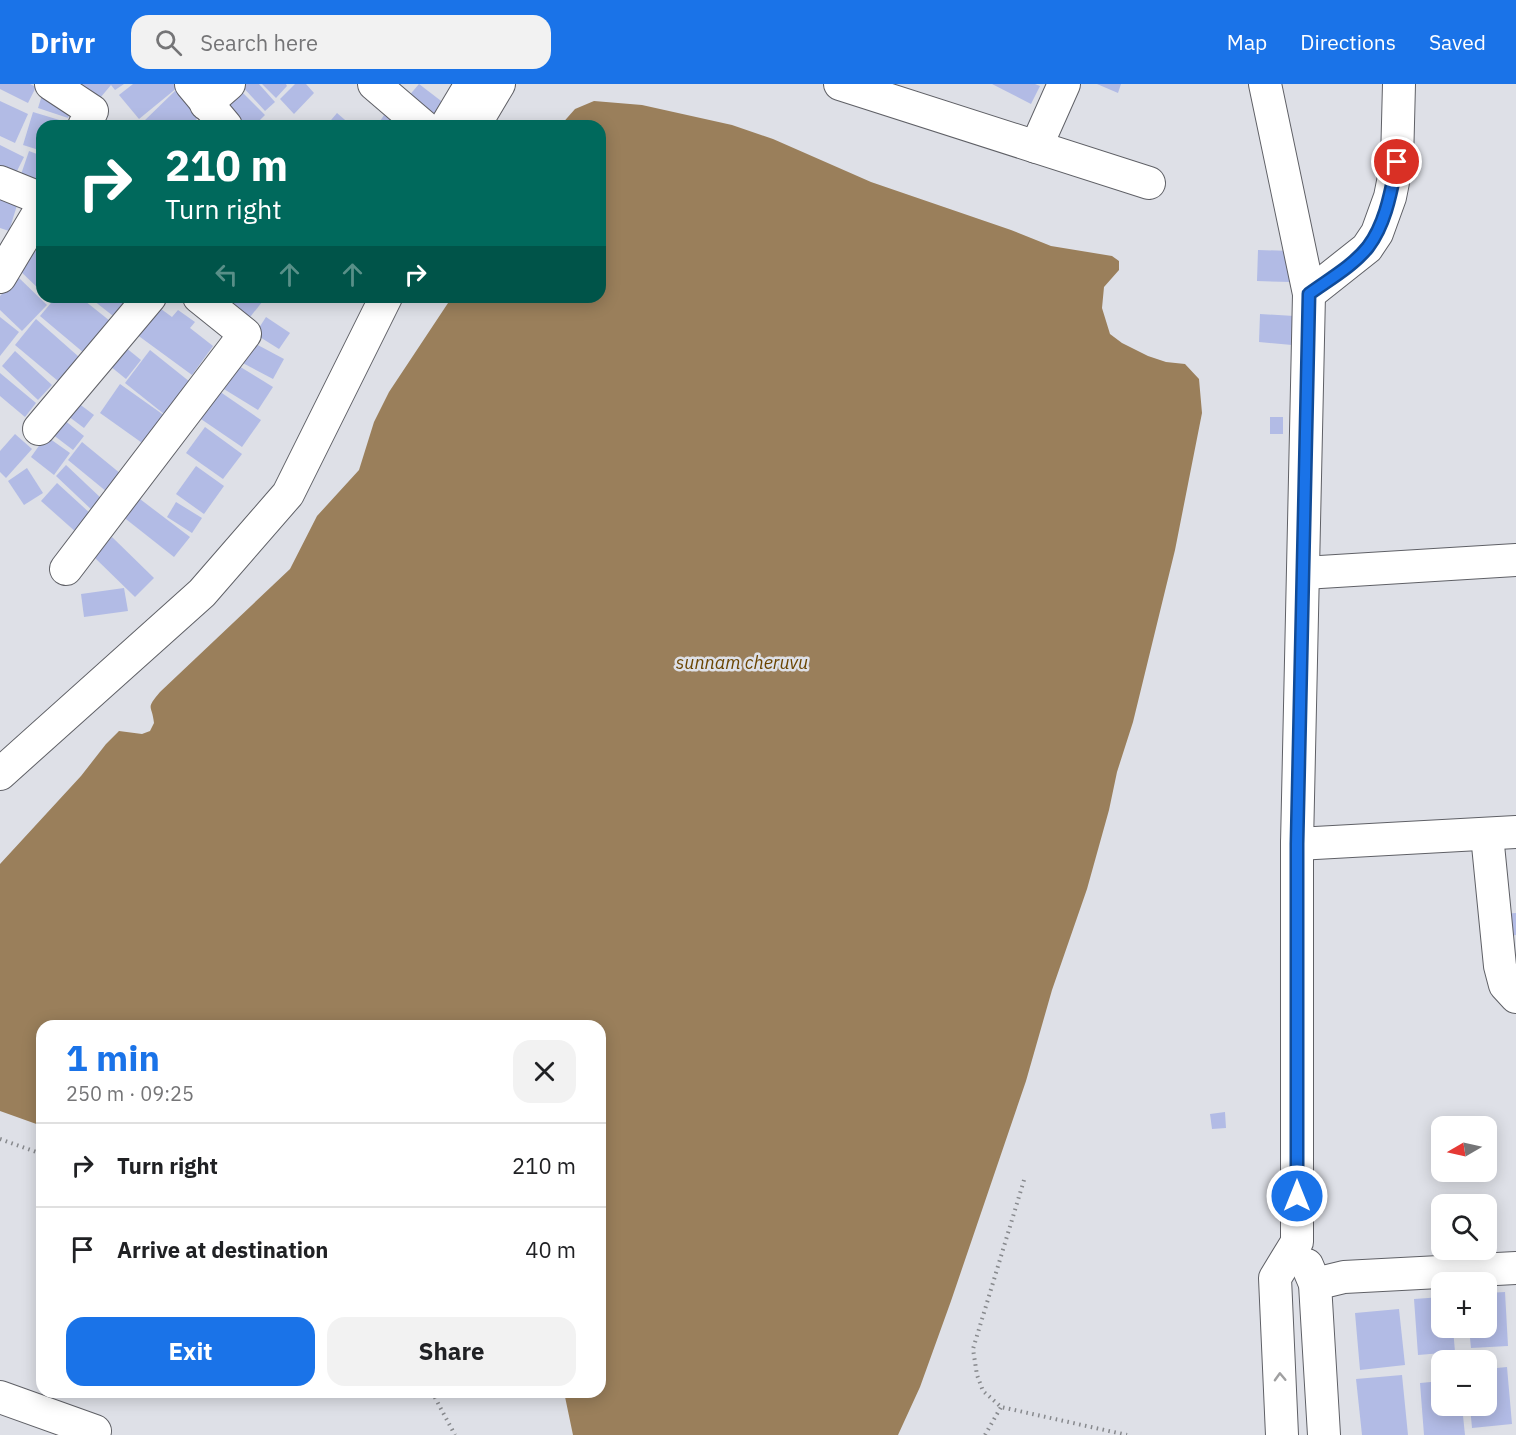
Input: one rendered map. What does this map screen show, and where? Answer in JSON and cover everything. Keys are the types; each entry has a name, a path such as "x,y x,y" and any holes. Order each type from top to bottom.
{"street":[{"path":"51,84 92,111 87,120"},
{"path":"374,84 416,120"},
{"path":"450,120 471,84"},
{"path":"478,120 499,84"},
{"path":"840,84 907,94 1036,147 1149,183"},
{"path":"1036,147 1064,84"},
{"path":"1266,84 1308,290 1297,844 1297,1242 1315,1284 1324,1435"},
{"path":"1308,290 1367,248 1377,232 1390,197 1397,162 1399,84"},
{"path":"0,182 36,197"},
{"path":"0,277 36,217"},
{"path":"39,429 145,303"},
{"path":"66,570 245,334 206,303"},
{"path":"0,774 202,593 288,494 383,303"},
{"path":"1304,573 1516,560"},
{"path":"1297,844 1502,833 1500,966 1505,985 1516,997"},
{"path":"1282,1435 1275,1278 1297,1242"},
{"path":"1315,1284 1344,1277 1516,1268"},
{"path":"0,1397 95,1431"}],"path":[{"path":"0,1139 36,1152"},
{"path":"1024,1180 973,1349 977,1375 983,1391 1001,1407 1128,1435"},
{"path":"435,1398 456,1435"},
{"path":"985,1435 1001,1407"}],"water":[{"name":"sunnam cheruvu","path":"594,101 642,105 732,125 773,139 871,182 1051,246 1112,256 1119,261 1119,270 1104,287 1102,308 1110,334 1148,356 1166,362 1185,364 1199,379 1202,413 1175,550 1133,722 1117,772 1087,889 1052,990 1026,1081 951,1301 920,1387 898,1435 573,1435 565,1398 606,1398 606,1020 36,1020 36,1124 0,1111 0,864 119,731 142,734 150,731 154,723 151,705 160,692 290,569 317,516 359,470 374,422 389,392 448,303 606,303 606,120 565,120 575,109"}],"building":[{"path":"0,84 30,84 36,87 28,103 0,89"},
{"path":"72,84 124,84 115,90 111,85 95,104"},
{"path":"133,84 176,84 178,87 139,119 119,95"},
{"path":"240,84 259,84 275,102 265,111"},
{"path":"262,84 286,84 287,86 276,98"},
{"path":"295,84 306,84 314,93 294,114 280,99"},
{"path":"419,84 449,107 438,120 425,120 402,104"},
{"path":"992,84 1035,84 1040,86 1031,104"},
{"path":"1097,84 1121,84 1118,93"},
{"path":"237,87 265,115 260,120 242,120 223,101"},
{"path":"44,89 75,101 68,118 38,108"},
{"path":"177,89 201,115 196,120 145,120"},
{"path":"0,101 28,114 15,143 0,136"},
{"path":"33,112 59,120 36,120 36,149 23,145"},
{"path":"337,113 345,120 331,120"},
{"path":"384,115 391,120 381,120"},
{"path":"0,145 24,157 11,183 0,177"},
{"path":"29,151 36,154 36,185 17,186"},
{"path":"0,193 19,199 9,231 0,228"},
{"path":"31,247 36,252 36,286 14,265"},
{"path":"1258,250 1292,251 1291,282 1257,281"},
{"path":"18,277 36,294 36,303 47,305 22,331 0,310 0,296"},
{"path":"51,303 88,303 110,321 84,353 40,316"},
{"path":"97,303 129,303 117,319"},
{"path":"233,303 261,303 243,326 226,312"},
{"path":"157,306 172,317 178,310 195,322 190,328 213,346 192,375 136,334"},
{"path":"1260,314 1294,316 1292,345 1259,342"},
{"path":"0,317 19,332 0,356"},
{"path":"266,317 290,333 279,349 255,334"},
{"path":"36,319 79,357 58,381 15,345"},
{"path":"250,341 284,359 273,379 239,361"},
{"path":"125,347 141,360 126,379 110,366"},
{"path":"150,350 190,382 164,414 125,383"},
{"path":"15,351 52,385 38,400 2,366"},
{"path":"234,363 273,387 258,410 219,386"},
{"path":"0,373 36,403 25,417 0,396"},
{"path":"120,384 165,416 145,445 100,413"},
{"path":"216,389 261,420 242,447 198,417"},
{"path":"74,400 94,415 84,428 64,413"},
{"path":"1270,417 1283,417 1283,434 1270,434"},
{"path":"63,419 84,436 73,450 52,434"},
{"path":"205,427 242,454 223,479 186,453"},
{"path":"15,434 32,449 6,478 0,472 0,451"},
{"path":"46,436 70,453 54,475 31,457"},
{"path":"82,442 121,474 107,492 68,460"},
{"path":"66,465 103,500 93,511 56,476"},
{"path":"196,466 224,486 204,514 176,494"},
{"path":"27,468 43,493 24,505 8,481"},
{"path":"57,483 92,515 77,533 41,501"},
{"path":"132,493 190,537 174,557 117,512"},
{"path":"176,502 202,518 192,533 167,517"},
{"path":"112,537 154,578 135,597 94,557"},
{"path":"124,588 128,611 84,617 81,594"},
{"path":"1516,913 1516,935 1503,937 1501,914"},
{"path":"1225,1112 1226,1128 1212,1129 1210,1114"},
{"path":"1497,1292 1505,1292 1508,1346 1471,1348 1470,1338 1497,1338"},
{"path":"1431,1298 1431,1338 1454,1338 1455,1350 1431,1350 1431,1354 1418,1355 1414,1299"},
{"path":"1399,1309 1405,1365 1360,1370 1355,1313"},
{"path":"1507,1367 1512,1424 1472,1428 1471,1416 1497,1416 1497,1368"},
{"path":"1402,1375 1408,1435 1362,1435 1356,1379"},
{"path":"1431,1382 1431,1416 1463,1416 1465,1435 1424,1435 1420,1383"}],"route":[{"path":"1297,1196 1297,844 1309,294 1367,248 1377,232 1390,197 1397,162"}]}
